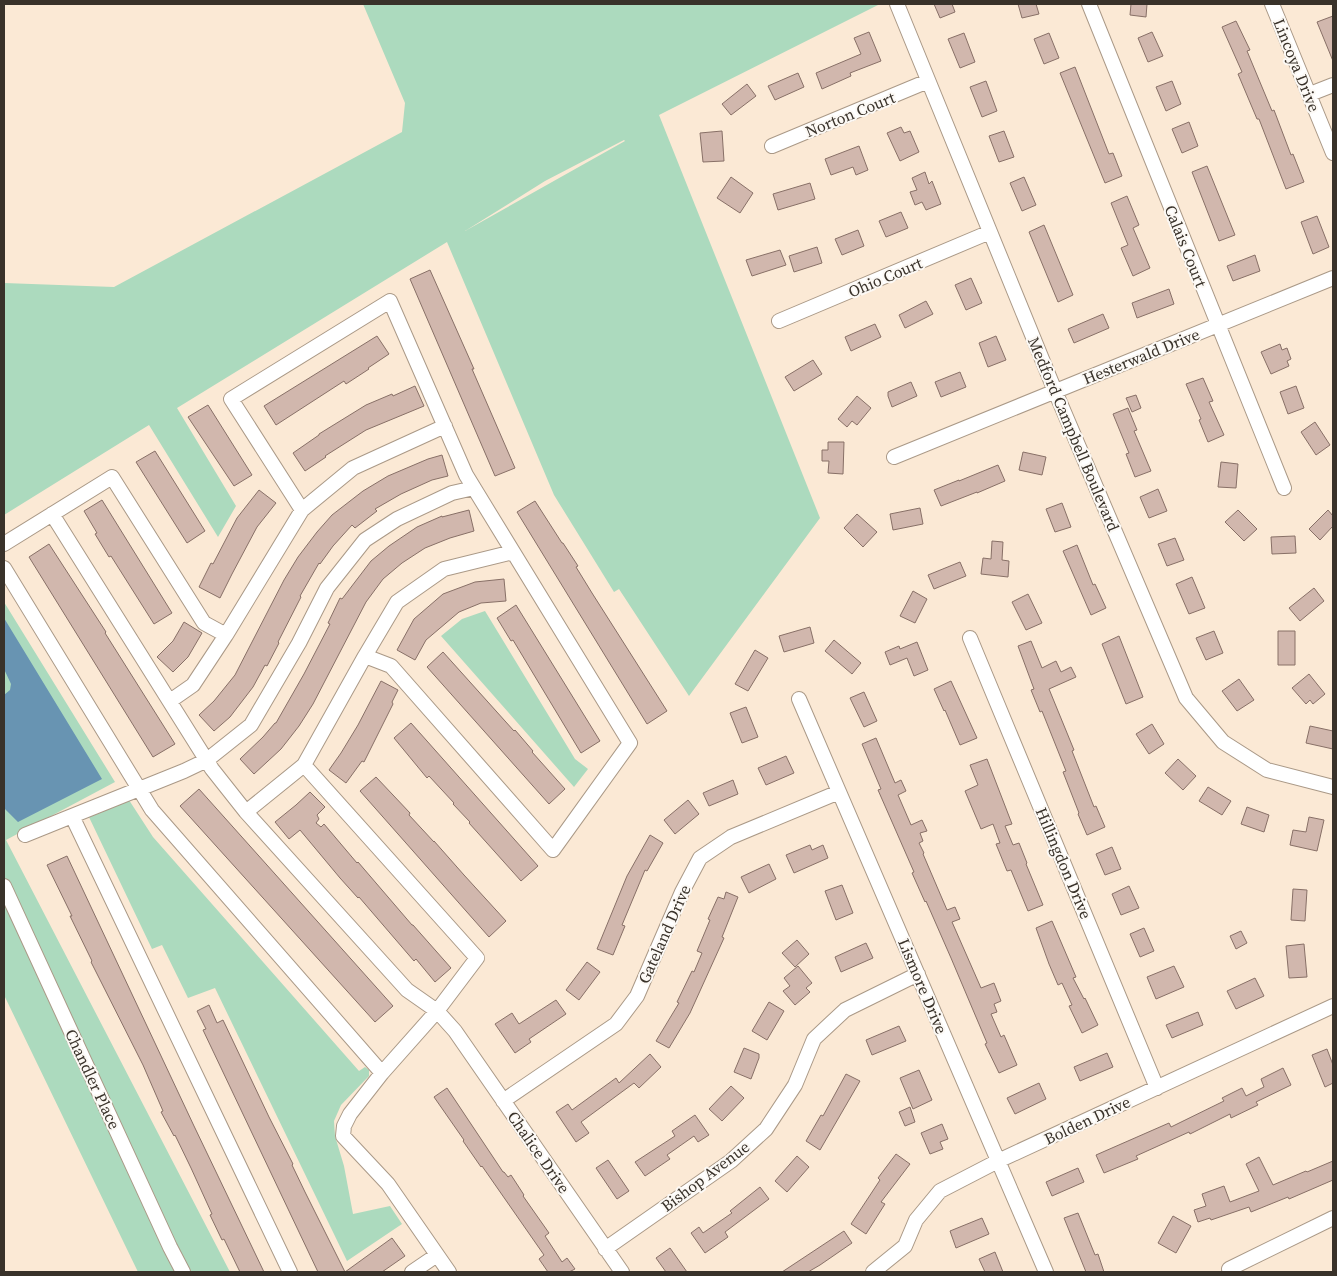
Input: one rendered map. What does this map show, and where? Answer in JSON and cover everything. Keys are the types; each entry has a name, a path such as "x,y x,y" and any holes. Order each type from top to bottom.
{"street":[{"name":"Medford Campbell Boulevard","path":"897,4 1055,391 1186,698 1222,742 1267,770 1333,787"},
{"name":"Calais Court","path":"1089,4 1284,488"},
{"name":"Lincoya Drive","path":"1272,4 1333,153"},
{"name":"Norton Court","path":"772,146 928,81"},
{"path":"1310,94 1333,85"},
{"name":"Ohio Court","path":"779,322 990,232"},
{"name":"Hesterwald Drive","path":"894,457 1333,278"},
{"path":"302,510 231,399 390,301 466,476 630,744 554,850 391,666 365,656"},
{"path":"170,701 193,685 226,635 302,510 353,468 445,426"},
{"path":"4,544 112,477 204,622 226,635"},
{"path":"25,834 207,760 251,724 299,644 327,588 365,540 397,519 452,492 474,488"},
{"name":"Chalice Drive","path":"52,514 207,760 246,812 407,990 437,1011 455,1032 622,1272"},
{"path":"246,812 304,765 397,602 444,569 513,552"},
{"path":"4,568 152,810 382,1073"},
{"name":"Hillingdon Drive","path":"970,638 1157,1088"},
{"name":"Lismore Drive","path":"799,699 1046,1272"},
{"path":"304,765 477,958 437,1011 382,1073 350,1114 344,1126 343,1136 388,1184 449,1272"},
{"name":"Gateland Drive","path":"503,1101 616,1024 637,996 682,892 700,858 731,837 839,792"},
{"path":"72,816 290,1272"},
{"name":"Chandler Place","path":"4,886 170,1248 183,1272"},
{"name":"Bishop Avenue","path":"605,1249 731,1161 766,1129 795,1085 814,1039 845,1010 918,974"},
{"name":"Bolden Drive","path":"874,1272 905,1246 916,1220 940,1191 998,1161 1333,1006"},
{"path":"1229,1269 1333,1218"},
{"path":"412,1272 437,1254"}],"green space":[{"path":"363,4 880,4 659,115 820,518 689,696 619,589 614,592 554,495 447,242 177,408 236,506 218,537 149,425 4,515 4,283 114,287 402,132 405,103","holes":["625,141 465,231 545,181"]},
{"path":"4,602 115,782 6,840 230,1272 138,1272 4,995"},
{"path":"485,611 575,759 588,769 574,787 441,636 462,619"},
{"path":"127,797 153,837 359,1071 365,1067 369,1070 369,1076 341,1105 334,1121 335,1136 344,1166 353,1214 390,1206 402,1224 347,1261 215,988 188,998 162,945 152,949 88,815"}],"water":[{"path":"4,618 102,779 18,822 4,808 4,695 10,690 11,684 4,669"}],"building":[{"path":"934,4 952,4 955,12 940,18"},
{"path":"1018,4 1036,4 1039,14 1022,18"},
{"path":"1131,4 1147,4 1146,17 1130,15"},
{"path":"1333,16 1333,61 1317,22"},
{"path":"1236,21 1250,50 1247,51 1272,111 1274,110 1291,155 1293,154 1304,182 1286,189 1259,119 1257,119 1238,74 1242,72 1222,27"},
{"path":"869,32 881,61 850,73 851,76 822,89 816,73 861,54 854,38"},
{"path":"1152,32 1163,56 1148,62 1138,38"},
{"path":"964,33 975,62 960,68 948,39"},
{"path":"1049,33 1059,58 1044,64 1034,39"},
{"path":"1075,67 1109,154 1113,153 1122,176 1105,183 1060,73"},
{"path":"798,73 804,87 775,100 768,86"},
{"path":"986,81 997,111 982,117 970,87"},
{"path":"1172,81 1181,104 1166,111 1156,87"},
{"path":"747,84 756,96 731,115 722,104"},
{"path":"1189,122 1198,146 1182,153 1172,129"},
{"path":"901,127 904,133 910,131 919,152 900,161 887,133"},
{"path":"722,131 724,161 703,162 700,133"},
{"path":"1004,131 1014,157 999,162 989,136"},
{"path":"859,146 868,170 856,175 853,167 831,175 825,159"},
{"path":"1207,166 1235,235 1219,241 1192,172"},
{"path":"925,172 929,184 932,181 941,204 926,210 922,202 915,205 910,192 917,190 912,178"},
{"path":"731,177 753,193 740,213 717,198"},
{"path":"1024,177 1036,205 1022,211 1010,183"},
{"path":"810,183 815,199 778,210 773,194"},
{"path":"1127,196 1139,225 1133,228 1150,268 1133,276 1121,248 1128,245 1111,203"},
{"path":"901,212 908,228 886,237 879,221"},
{"path":"1317,216 1329,247 1313,254 1301,222"},
{"path":"1044,225 1073,295 1058,302 1029,232"},
{"path":"858,230 864,246 842,255 835,239"},
{"path":"817,247 822,263 794,272 789,256"},
{"path":"780,250 786,265 752,276 746,260"},
{"path":"1255,255 1260,271 1233,281 1227,266"},
{"path":"430,270 515,468 495,476 410,279"},
{"path":"971,278 982,303 966,310 955,285"},
{"path":"1169,289 1174,304 1137,318 1132,303"},
{"path":"926,301 933,314 905,328 899,315"},
{"path":"1103,314 1109,328 1074,343 1068,329"},
{"path":"875,324 881,337 851,351 845,337"},
{"path":"377,336 389,354 346,384 344,381 276,425 264,406"},
{"path":"996,336 1006,360 988,367 979,343"},
{"path":"1280,344 1282,350 1287,348 1291,359 1287,361 1289,366 1271,374 1261,352"},
{"path":"813,360 822,374 794,391 785,377"},
{"path":"960,372 966,387 941,397 935,382"},
{"path":"1203,378 1213,401 1209,402 1224,435 1208,442 1199,420 1201,419 1186,384"},
{"path":"911,382 917,396 892,407 888,392"},
{"path":"415,386 424,406 366,430 305,471 293,453 319,434 366,405"},
{"path":"1296,386 1304,408 1288,414 1280,392"},
{"path":"1136,395 1141,408 1132,412 1126,398"},
{"path":"857,396 871,408 857,425 852,421 847,427 838,419"},
{"path":"208,405 252,475 234,486 188,417"},
{"path":"1128,408 1137,430 1134,431 1151,471 1135,477 1126,454 1129,453 1113,414"},
{"path":"1315,422 1330,445 1316,455 1301,432"},
{"path":"828,442 844,442 843,474 828,473 829,461 822,461 822,450 828,450"},
{"path":"155,451 205,531 187,543 136,462"},
{"path":"1023,452 1046,457 1042,475 1019,470"},
{"path":"442,455 448,476 432,480 401,494 375,509 377,511 355,528 352,525 333,546 319,563 300,596 267,666 265,665 253,687 230,717 214,731 199,715 214,701 235,675 284,580 317,532 332,515 363,491 388,476"},
{"path":"1221,462 1238,464 1236,488 1218,487"},
{"path":"998,465 1005,481 941,506 934,490"},
{"path":"1158,489 1167,511 1149,518 1140,497"},
{"path":"259,490 276,503 257,527 220,598 199,587 237,518"},
{"path":"102,500 172,613 154,624 111,556 109,557 84,511"},
{"path":"535,501 578,566 576,567 667,711 647,724 517,512"},
{"path":"1062,503 1071,527 1055,532 1046,509"},
{"path":"920,508 923,524 893,530 890,514"},
{"path":"469,510 474,531 425,548 402,563 383,579 366,602 313,704 299,726 281,749 254,774 240,759 276,723 330,624 328,623 340,598 342,599 371,561 389,546 417,527 442,516"},
{"path":"1238,510 1257,529 1244,541 1225,522"},
{"path":"1328,510 1333,516 1333,526 1320,540 1309,529"},
{"path":"857,514 877,532 863,547 844,528"},
{"path":"1295,536 1296,553 1272,554 1271,537"},
{"path":"1175,538 1184,560 1167,566 1158,544"},
{"path":"992,541 1003,542 1002,560 1009,561 1008,577 981,574 983,558 991,559"},
{"path":"49,544 175,744 153,757 29,557"},
{"path":"1077,545 1093,585 1095,584 1106,608 1091,615 1063,551"},
{"path":"960,562 966,576 934,589 928,575"},
{"path":"1192,577 1205,608 1189,614 1176,584"},
{"path":"504,579 506,601 481,603 459,612 426,640 415,660 397,650 414,619 443,594 475,582"},
{"path":"1314,588 1324,601 1300,621 1289,608"},
{"path":"913,591 927,599 915,623 900,616"},
{"path":"1028,594 1042,623 1026,630 1012,602"},
{"path":"516,605 600,741 581,753 513,640 511,641 497,618"},
{"path":"184,622 202,633 188,657 173,672 157,657 173,641"},
{"path":"810,627 814,643 784,652 779,636"},
{"path":"1214,631 1223,653 1206,660 1196,638"},
{"path":"1278,631 1295,631 1295,665 1278,665"},
{"path":"1119,636 1143,697 1126,704 1102,644"},
{"path":"834,640 861,663 852,674 825,651"},
{"path":"1031,641 1042,668 1056,661 1061,672 1071,667 1076,677 1049,689 1074,750 1072,751 1094,807 1096,806 1105,827 1087,835 1063,772 1066,771 1042,711 1040,712 1031,690 1034,689 1018,646"},
{"path":"917,642 928,670 914,676 907,658 890,665 885,652 899,646 900,649"},
{"path":"755,650 768,658 748,691 735,684"},
{"path":"443,652 515,730 565,789 549,804 427,667"},
{"path":"1309,674 1325,694 1313,704 1310,700 1306,704 1292,688"},
{"path":"1239,679 1254,700 1237,711 1222,691"},
{"path":"381,681 398,690 364,762 362,761 346,783 329,770 358,725"},
{"path":"951,681 977,738 960,745 934,689"},
{"path":"864,692 877,721 864,727 850,698"},
{"path":"746,707 758,737 742,743 730,713"},
{"path":"411,723 538,866 521,881 469,823 454,803 429,776 427,778 394,738"},
{"path":"1152,724 1164,744 1149,754 1136,734"},
{"path":"1310,726 1333,731 1333,749 1306,743"},
{"path":"876,738 895,783 901,780 906,791 898,795 911,825 922,820 927,831 920,833 923,841 919,843 947,910 955,907 960,919 952,922 981,988 994,983 1001,1001 994,1004 997,1012 991,1014 1001,1037 1004,1035 1017,1065 999,1073 878,790 881,789 862,744"},
{"path":"786,756 794,773 766,785 758,768"},
{"path":"987,759 1012,824 1005,826 1013,845 1019,843 1043,905 1028,911 1011,870 1007,871 996,844 1000,843 993,824 981,829 965,791 978,785 970,765"},
{"path":"1178,759 1196,776 1183,790 1165,773"},
{"path":"376,777 506,921 489,937 360,791"},
{"path":"733,780 738,794 709,806 703,793"},
{"path":"1208,787 1231,801 1222,815 1199,801"},
{"path":"199,789 393,1006 375,1022 180,806"},
{"path":"310,792 325,807 317,815 319,819 316,823 321,827 324,824 451,968 435,982 340,878 300,830 289,839 275,822"},
{"path":"688,800 699,814 675,834 664,820"},
{"path":"1247,807 1269,815 1264,832 1241,824"},
{"path":"1309,817 1324,820 1317,851 1290,845 1293,830 1306,832"},
{"path":"650,835 663,843 647,871 645,870 622,925 625,926 613,955 597,949 627,876"},
{"path":"810,845 812,850 823,845 828,858 794,873 786,855"},
{"path":"1112,847 1121,869 1105,875 1096,854"},
{"path":"67,856 264,1272 240,1272 210,1215 212,1214 175,1135 161,1112 163,1111 143,1065 91,962 70,916 72,916 47,865"},
{"path":"769,864 776,879 749,893 741,877"},
{"path":"842,885 853,913 836,920 825,891"},
{"path":"1129,886 1139,908 1121,915 1112,894"},
{"path":"1293,889 1307,890 1305,921 1291,920"},
{"path":"726,892 738,897 722,937 724,938 690,1013 669,1048 656,1041 679,1003 677,1002 692,971 694,972 702,953 697,951 718,897 724,899"},
{"path":"1052,921 1076,977 1073,978 1098,1025 1082,1033 1069,1006 1072,1005 1062,983 1058,985 1036,928"},
{"path":"1144,928 1154,951 1140,957 1130,934"},
{"path":"1241,931 1247,943 1236,949 1230,936"},
{"path":"797,940 809,954 795,967 782,953"},
{"path":"866,943 873,958 841,972 835,957"},
{"path":"1304,944 1307,977 1289,978 1286,946"},
{"path":"587,962 600,972 579,1000 566,990"},
{"path":"798,966 812,983 806,988 810,992 795,1005 783,991 790,986 784,978"},
{"path":"1174,966 1184,987 1156,999 1147,977"},
{"path":"1255,978 1264,996 1236,1009 1227,991"},
{"path":"556,1000 566,1014 529,1039 531,1042 515,1053 495,1024 512,1013 519,1024"},
{"path":"769,1002 784,1011 767,1040 752,1031"},
{"path":"209,1005 217,1023 223,1020 345,1272 318,1272 203,1030 206,1029 197,1011"},
{"path":"1198,1012 1203,1025 1172,1038 1166,1025"},
{"path":"899,1026 906,1041 872,1055 866,1040"},
{"path":"744,1048 759,1054 751,1079 734,1072"},
{"path":"1327,1049 1333,1065 1333,1083 1325,1087 1312,1055"},
{"path":"1107,1053 1113,1067 1080,1081 1074,1067"},
{"path":"650,1054 661,1067 639,1088 634,1083 581,1122 589,1133 576,1142 556,1112 568,1104 572,1110 616,1078 619,1083"},
{"path":"1283,1068 1291,1085 1256,1102 1258,1105 1231,1118 1230,1114 1190,1134 1189,1132 1136,1156 1138,1159 1104,1173 1096,1155 1169,1123 1171,1127 1224,1101 1222,1098 1242,1088 1246,1096 1264,1087 1261,1079"},
{"path":"919,1070 932,1100 913,1109 900,1078"},
{"path":"846,1074 860,1081 820,1150 806,1141 821,1115 823,1116"},
{"path":"1039,1083 1046,1099 1015,1114 1007,1098"},
{"path":"731,1086 744,1098 722,1121 709,1109"},
{"path":"447,1088 503,1172 508,1177 511,1175 549,1233 545,1236 562,1262 567,1258 575,1269 569,1272 548,1272 539,1259 544,1255 434,1097"},
{"path":"910,1107 915,1122 905,1126 899,1112"},
{"path":"695,1115 709,1135 698,1142 694,1136 667,1155 670,1159 645,1176 635,1162 675,1136 672,1131"},
{"path":"942,1124 948,1139 940,1142 943,1149 930,1154 921,1133"},
{"path":"896,1154 910,1164 881,1202 885,1204 866,1234 851,1224 880,1180 878,1178"},
{"path":"797,1156 809,1167 787,1192 775,1181"},
{"path":"1259,1157 1273,1185 1333,1161 1333,1180 1289,1199 1288,1197 1251,1212 1249,1207 1211,1220 1210,1218 1198,1222 1194,1210 1206,1206 1202,1194 1224,1186 1230,1202 1259,1191 1246,1164"},
{"path":"608,1160 629,1191 617,1199 596,1168"},
{"path":"1078,1168 1084,1182 1052,1196 1046,1182"},
{"path":"760,1187 769,1199 725,1232 728,1237 705,1253 691,1233 699,1227 703,1233 732,1213 730,1211"},
{"path":"1078,1213 1095,1255 1098,1254 1104,1272 1086,1272 1064,1218"},
{"path":"1173,1216 1191,1226 1176,1253 1158,1243"},
{"path":"982,1218 989,1234 956,1248 950,1231"},
{"path":"844,1231 852,1243 820,1265 808,1272 782,1272"},
{"path":"392,1238 405,1256 382,1272 345,1272"},
{"path":"670,1248 687,1272 666,1272 656,1258"},
{"path":"995,1252 1003,1272 985,1272 979,1259"}]}
